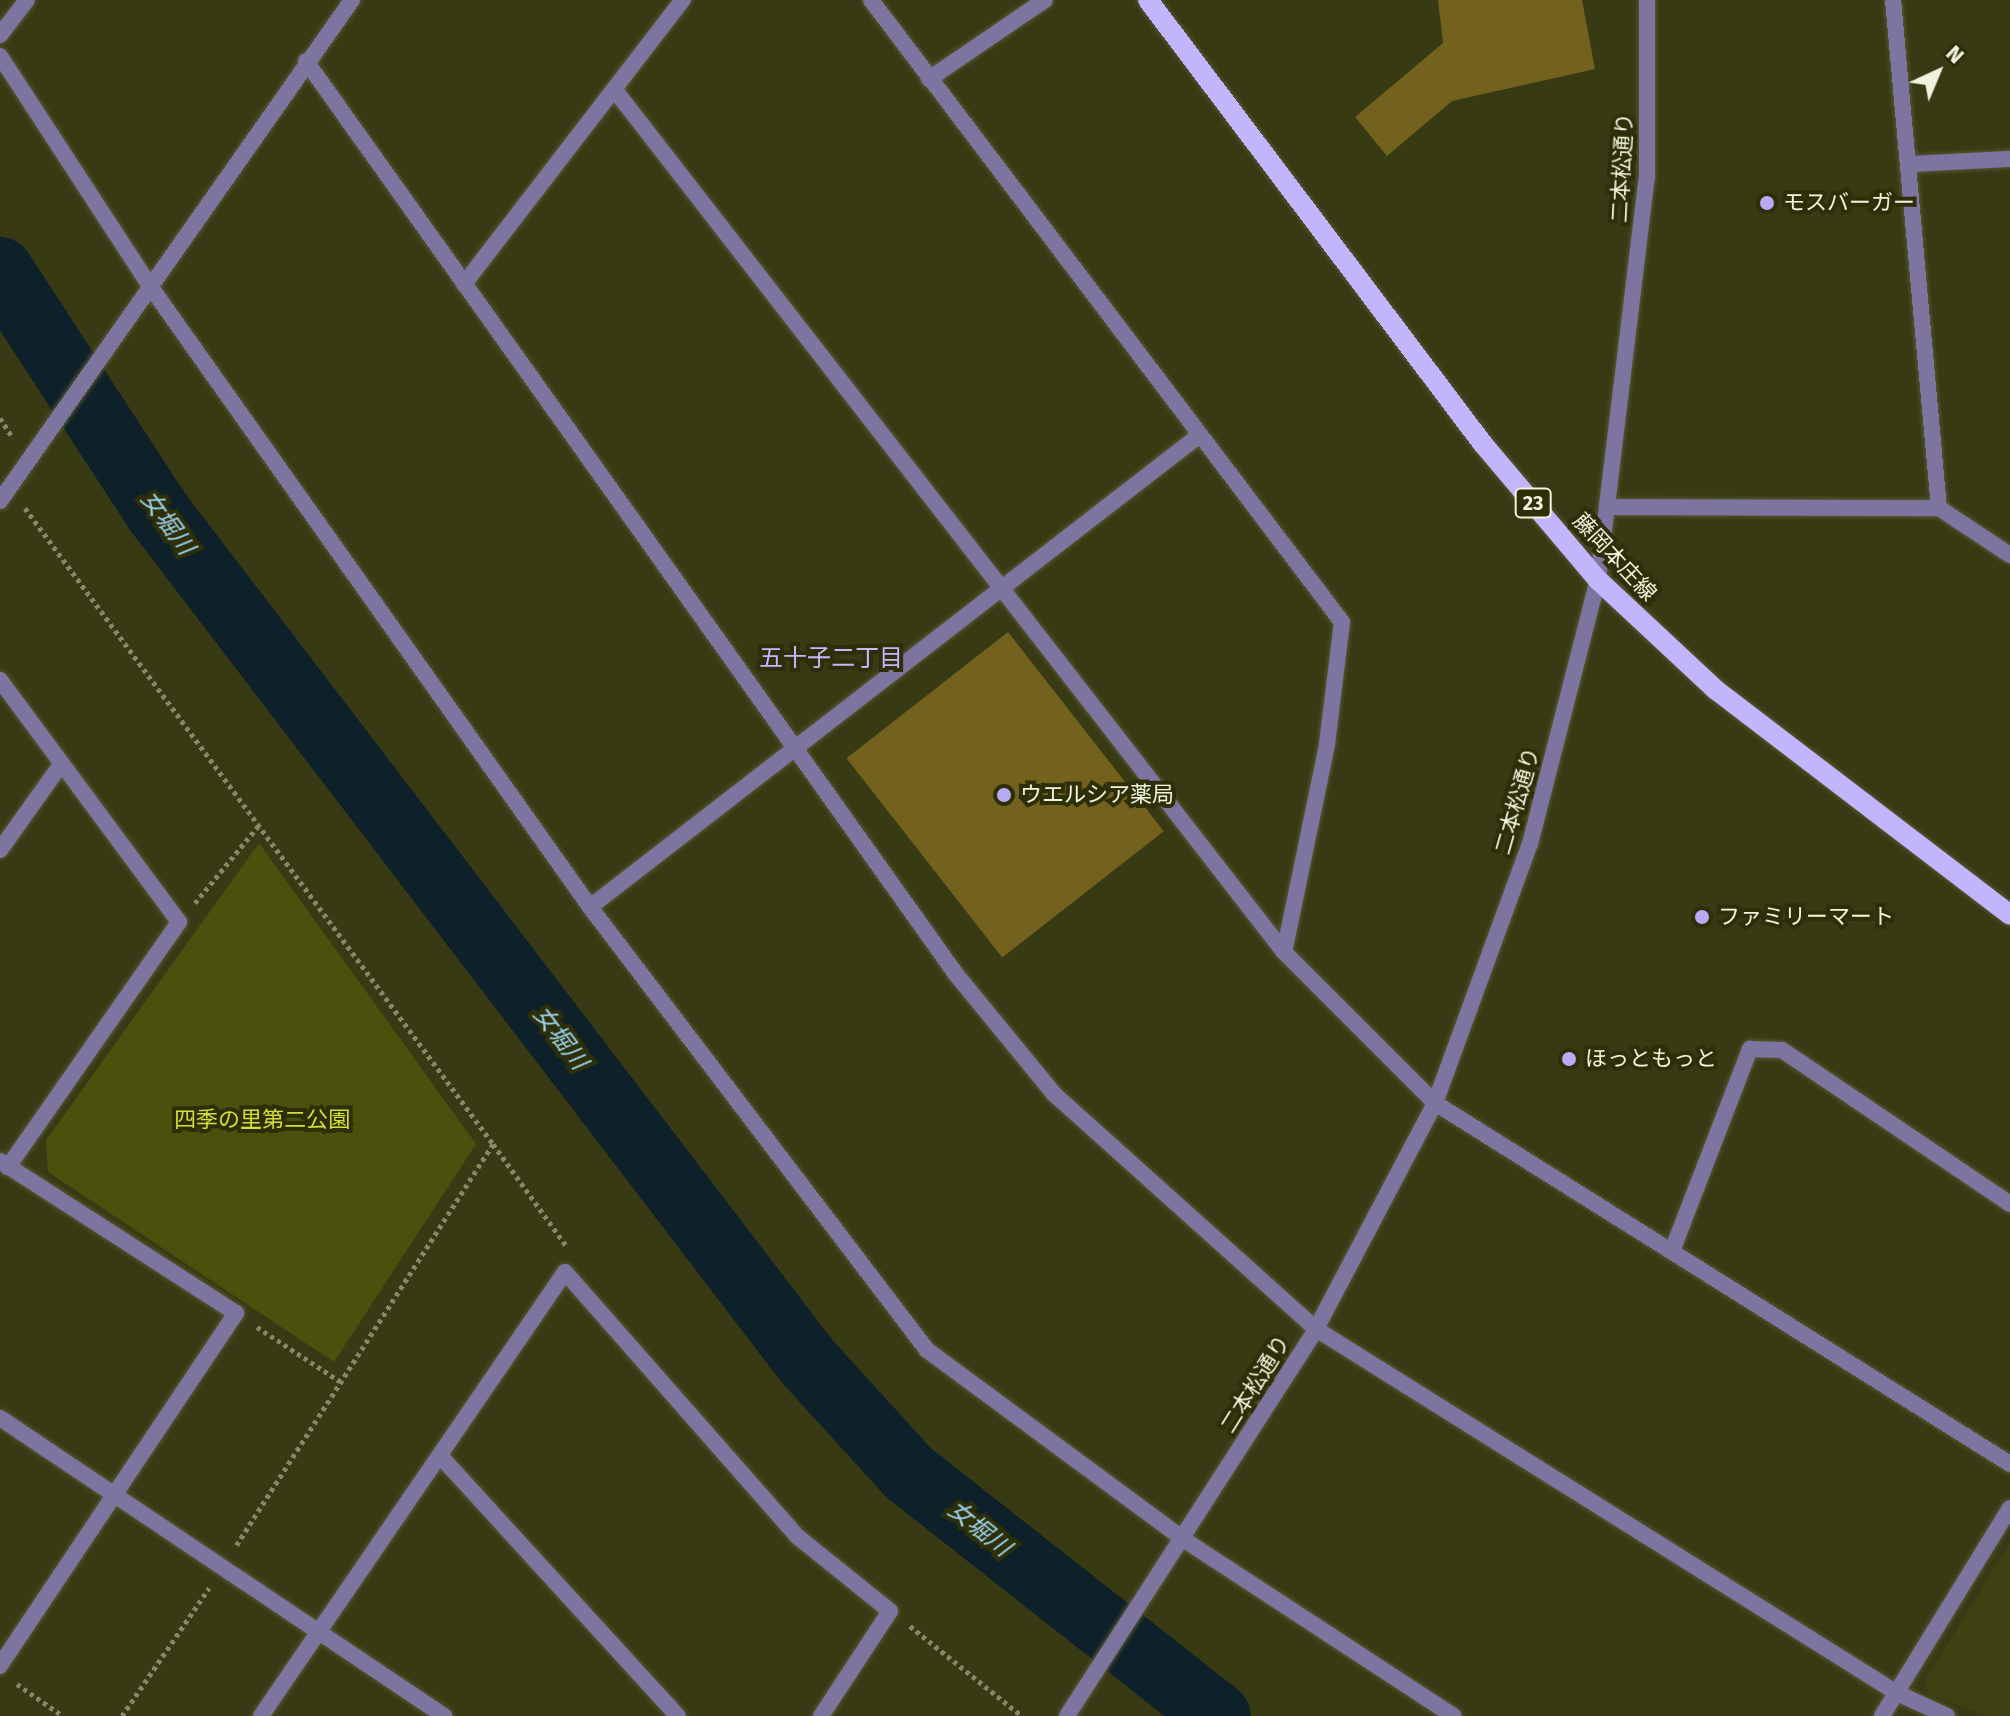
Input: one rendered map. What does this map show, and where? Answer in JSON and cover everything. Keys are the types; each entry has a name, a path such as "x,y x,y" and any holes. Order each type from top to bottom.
{"main road":[{"name":"藤岡本庄線","path":"1148,0 1483,444 1598,580 1716,690 2010,915"}],"street":[{"path":"0,35 27,0"},
{"path":"5,494 306,61 352,0"},
{"path":"464,284 683,0"},
{"path":"871,0 1197,437 1342,622 1327,745 1284,952"},
{"path":"929,79 1045,0"},
{"name":"二本松通り","path":"1070,1712 1316,1329 1435,1103 1530,844 1598,580 1647,178 1647,0"},
{"path":"1893,0 1939,508"},
{"path":"0,56 146,294 590,907 927,1350 1183,1539 1453,1716"},
{"path":"306,61 955,973 1054,1094 1316,1329 1897,1693 1947,1716"},
{"path":"614,89 1005,588 1284,952 1435,1103 2010,1464"},
{"path":"1910,164 2010,159"},
{"path":"590,907 1197,437"},
{"path":"1607,507 1939,508 2010,555"},
{"path":"0,680 60,766 179,922 4,1164 236,1313 0,1666"},
{"path":"0,850 60,766"},
{"path":"1672,1251 1750,1049 1782,1050 2010,1204"},
{"path":"261,1716 319,1629 443,1459 565,1272 798,1537 890,1611 821,1716"},
{"path":"0,1418 319,1629 444,1716"},
{"path":"443,1459 678,1716"},
{"path":"1882,1716 2010,1508"}],"path":[{"path":"5,494 260,824 567,1246 565,1272"},
{"path":"179,922 260,824"},
{"path":"122,1716 223,1567 493,1144"},
{"path":"236,1313 341,1382"},
{"path":"890,1611 1022,1716"},
{"path":"13,1681 63,1716"}],"shaded area":[{"path":"2010,1543 2010,1716 1988,1716 1927,1694 1925,1681"}],"green space":[{"name":"四季の里第二公園","path":"259,843 476,1144 334,1362 48,1172 46,1140"}],"building":[{"path":"1438,0 1582,0 1595,69 1452,101 1387,156 1355,117 1443,43"},
{"name":"ウエルシア薬局","path":"1008,632 1164,831 1002,958 846,758"}],"waterway":[{"name":"女堀川","path":"0,270 157,511 806,1360 909,1473 1218,1716"}],"place":[{"name":"モスバーガー","path":"1767,203"},
{"name":"ウエルシア薬局","path":"1004,795"},
{"name":"ファミリーマート","path":"1702,917"},
{"name":"ほっともっと","path":"1569,1059"}],"district":[{"name":"五十子二丁目","path":"831,659"}]}
